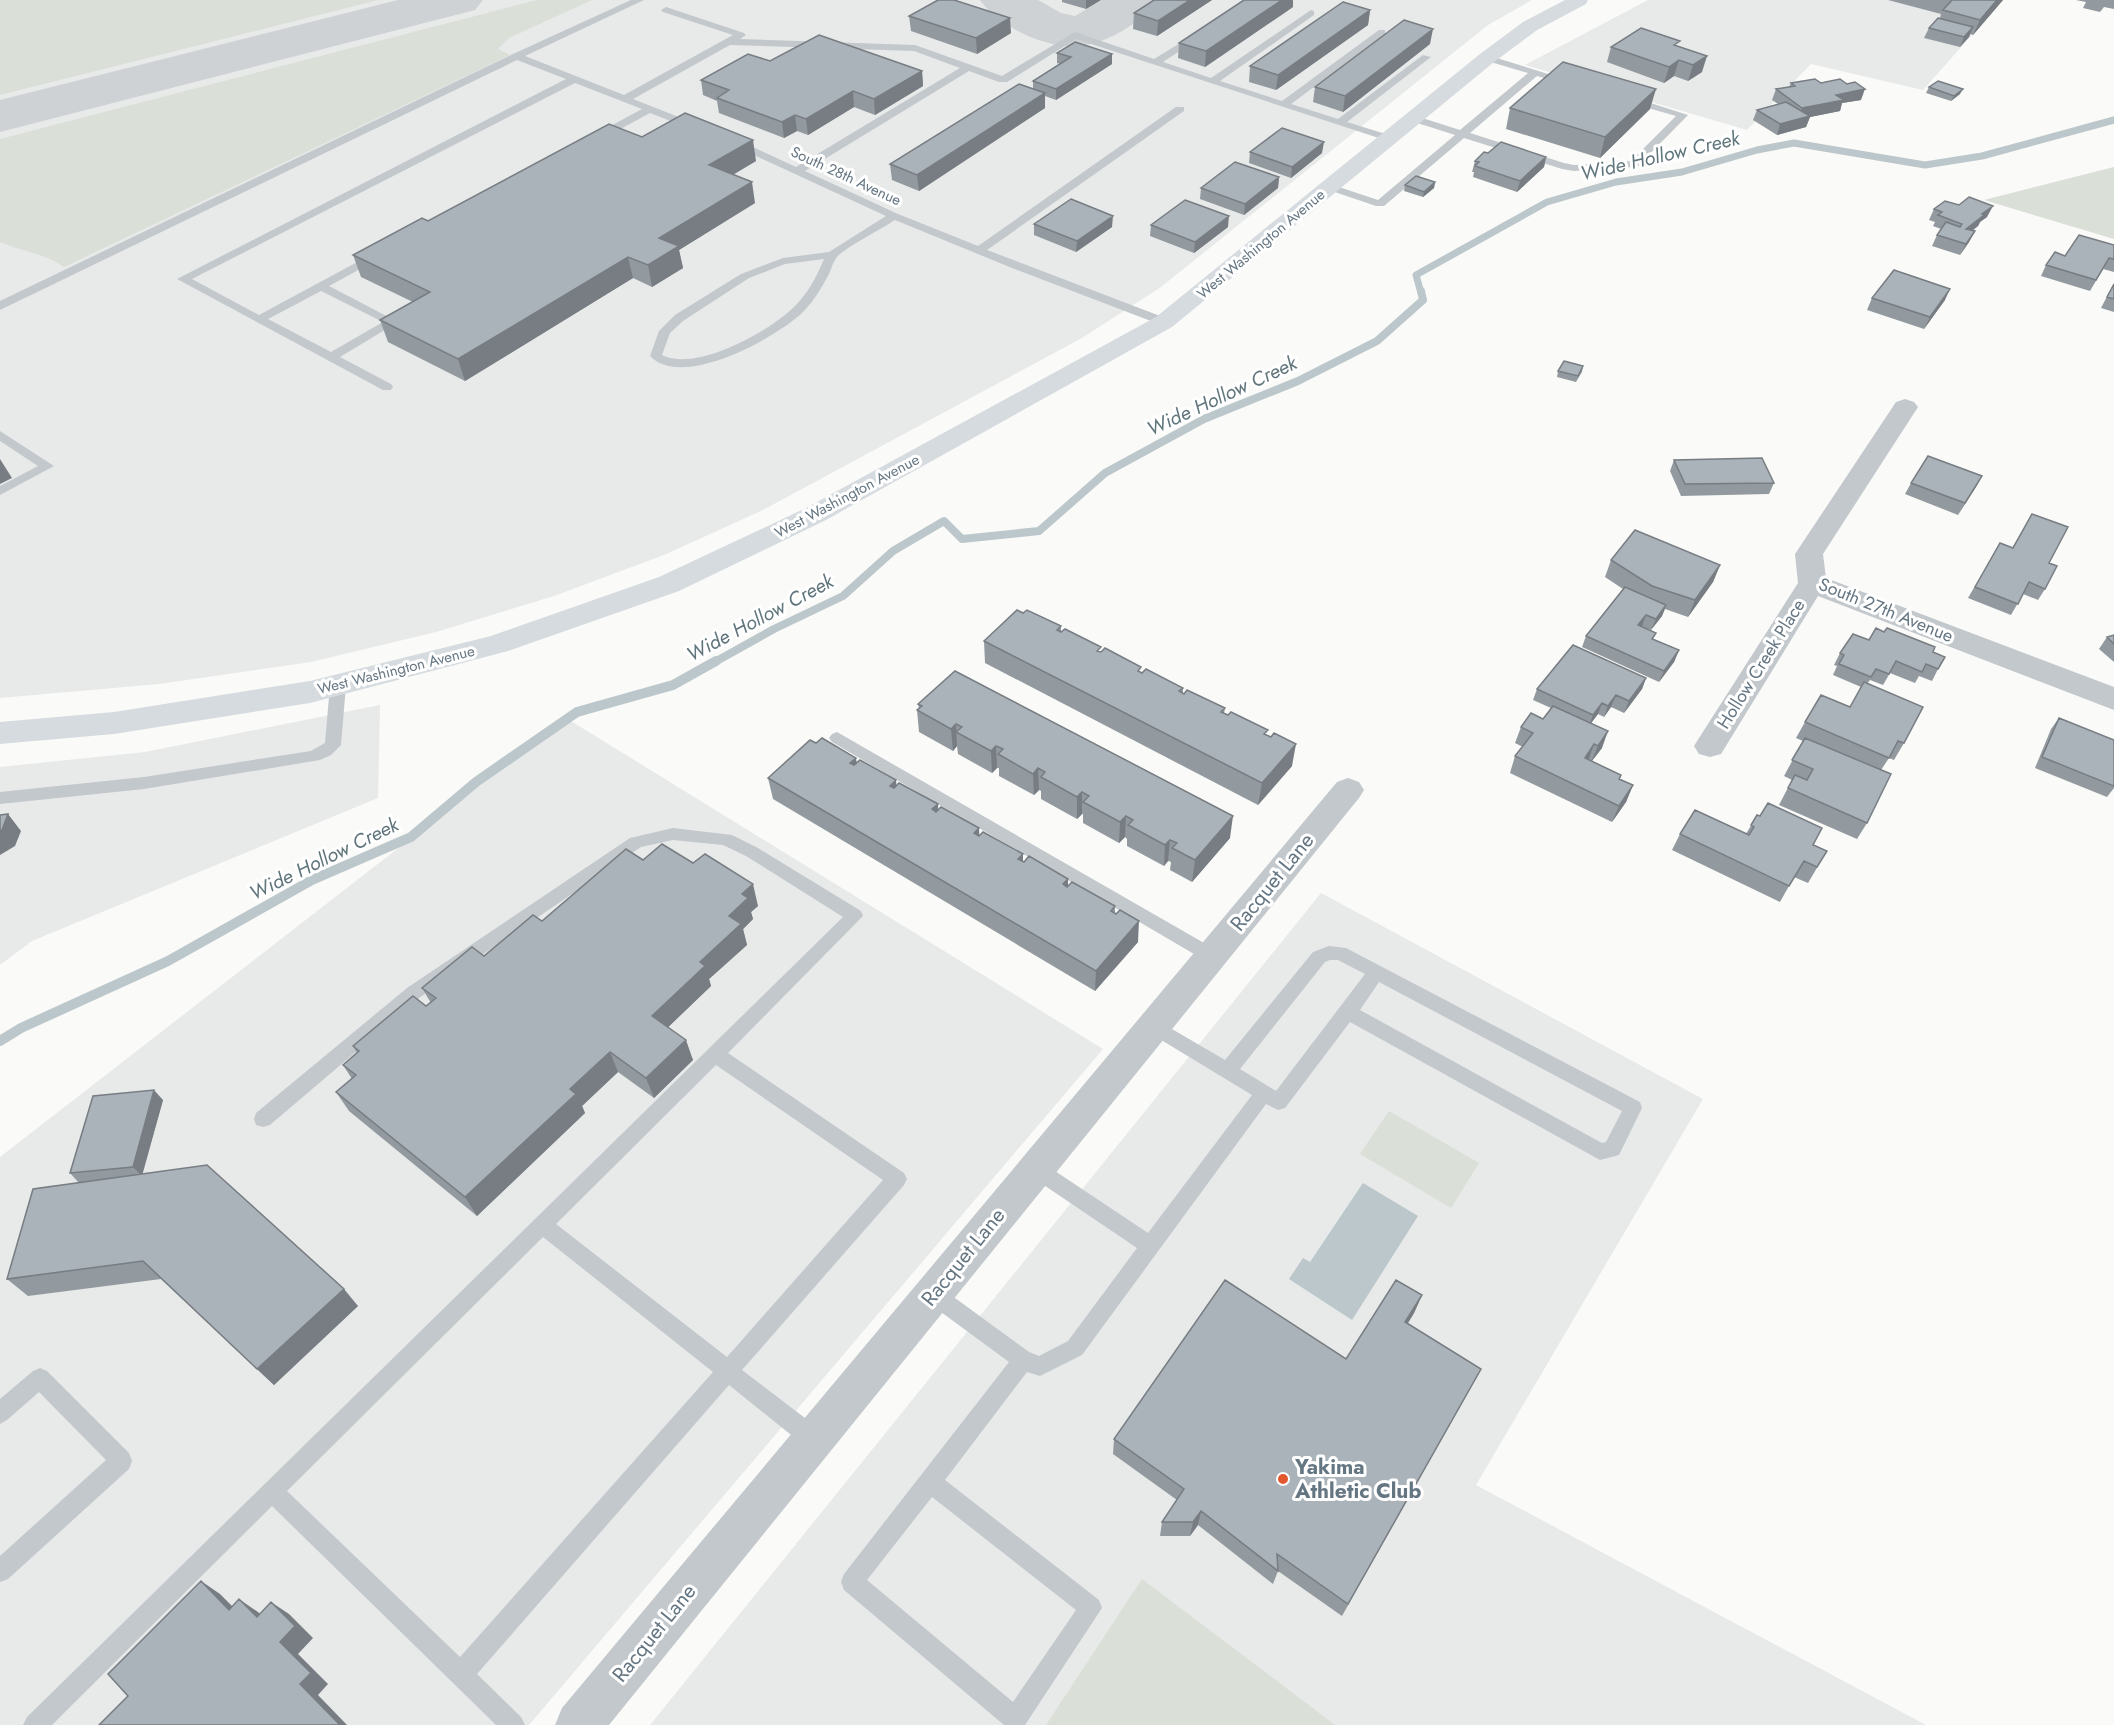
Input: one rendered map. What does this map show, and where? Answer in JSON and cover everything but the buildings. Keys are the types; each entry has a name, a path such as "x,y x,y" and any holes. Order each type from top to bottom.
{"main road":[{"name":"West Washington Avenue","path":"0,733 114,723 310,692 498,644 669,584 816,514 1164,322 1214,284 1487,58 1530,26 1578,0"}],"street":[{"name":"South 27th Avenue","path":"1905,407 1809,554 1812,583 2114,699"},
{"name":"Hollow Creek Place","path":"1710,746 1812,583"},
{"name":"Racquet Lane","path":"579,1725 1348,790"}],"lane":[{"path":"0,306 516,56 608,12 639,0"},
{"path":"625,99 741,35 666,10"},
{"path":"1212,81 1311,13"},
{"path":"1155,63 1203,31"},
{"path":"1284,104 1382,32"},
{"path":"729,42 915,48 1003,80 1075,35 1388,138"},
{"path":"516,56 705,130"},
{"path":"1340,122 1426,57"},
{"path":"1487,58 1580,86"},
{"path":"797,171 968,67"},
{"path":"1330,187 1380,204 1535,72"},
{"path":"387,387 183,279 575,79"},
{"path":"1412,118 1574,168 1634,164 1683,115 1615,96"},
{"path":"588,142 650,109"},
{"path":"979,251 1180,109"},
{"name":"South 28th Avenue","path":"726,139 894,216 1164,322"},
{"path":"832,255 816,288 798,310 785,321 761,335 719,356 689,363 667,364 656,356 665,331 679,318 745,276 783,261 832,255 894,216"},
{"path":"260,319 392,248"},
{"path":"320,286 392,322 331,357"},
{"path":"0,435 47,465 0,491"},
{"path":"0,798 144,783 314,756 325,752 333,745 338,685"},
{"path":"837,738 1212,956"},
{"path":"35,1725 855,916 752,852 726,839 673,834 636,842 413,993 263,1119"},
{"path":"1227,1071 1318,957 1329,953 1340,953 1633,1108 1612,1149 1600,1152 1348,1011"},
{"path":"1154,1027 1278,1102 1376,972"},
{"path":"461,1674 897,1179 715,1054"},
{"path":"933,1294 1023,1360 1040,1366 1075,1348 1264,1093"},
{"path":"1036,1169 1150,1246"},
{"path":"542,1225 813,1439"},
{"path":"930,1482 1091,1608 1016,1719 852,1582 1023,1360"},
{"path":"0,1413 40,1378 121,1461 0,1571"},
{"path":"272,1491 513,1725"}],"shaded area":[{"path":"0,0 1532,0 1488,25 1161,287 1082,338 763,510 664,555 554,596 436,632 311,662 159,684 0,698"},
{"path":"0,0 378,0 0,95"},
{"path":"537,0 592,0 509,38 498,49 510,55 64,267 41,256 0,242 0,139"},
{"path":"1648,0 2003,0 1923,90 1811,64 1747,130 1525,65"},
{"path":"2114,167 2114,239 1984,200"},
{"path":"380,705 378,798 32,941 0,965 0,767 145,752"},
{"path":"566,718 1103,1049 529,1725 0,1725 0,1157"},
{"path":"1321,893 1703,1099 1476,1485 1926,1725 650,1725"},
{"path":"1389,1111 1479,1163 1451,1208 1360,1154"},
{"path":"1363,1183 1418,1216 1352,1320 1289,1279 1303,1258 1310,1262"},
{"path":"1142,1579 1335,1725 1046,1725"}],"waterway":[{"name":"Wide Hollow Creek","path":"1421,293 1416,275 1547,202 1616,182 1682,172 1757,150 1794,143 1925,165 1982,156 2114,120"},
{"name":"Wide Hollow Creek","path":"713,663 774,629 843,596 893,551 944,521 962,539 1039,531 1105,473 1204,419 1298,381 1377,341 1423,300 1421,291"},
{"name":"Wide Hollow Creek","path":"0,1041 21,1028 168,961 312,880 411,837 476,782 577,712 673,685 716,661"}],"taxiway":[{"path":"0,116 458,0"},
{"path":"1005,0 1043,24 1065,31 1087,29 1136,0"}],"place":[{"name":"Yakima Athletic Club","path":"1283,1479"}]}
